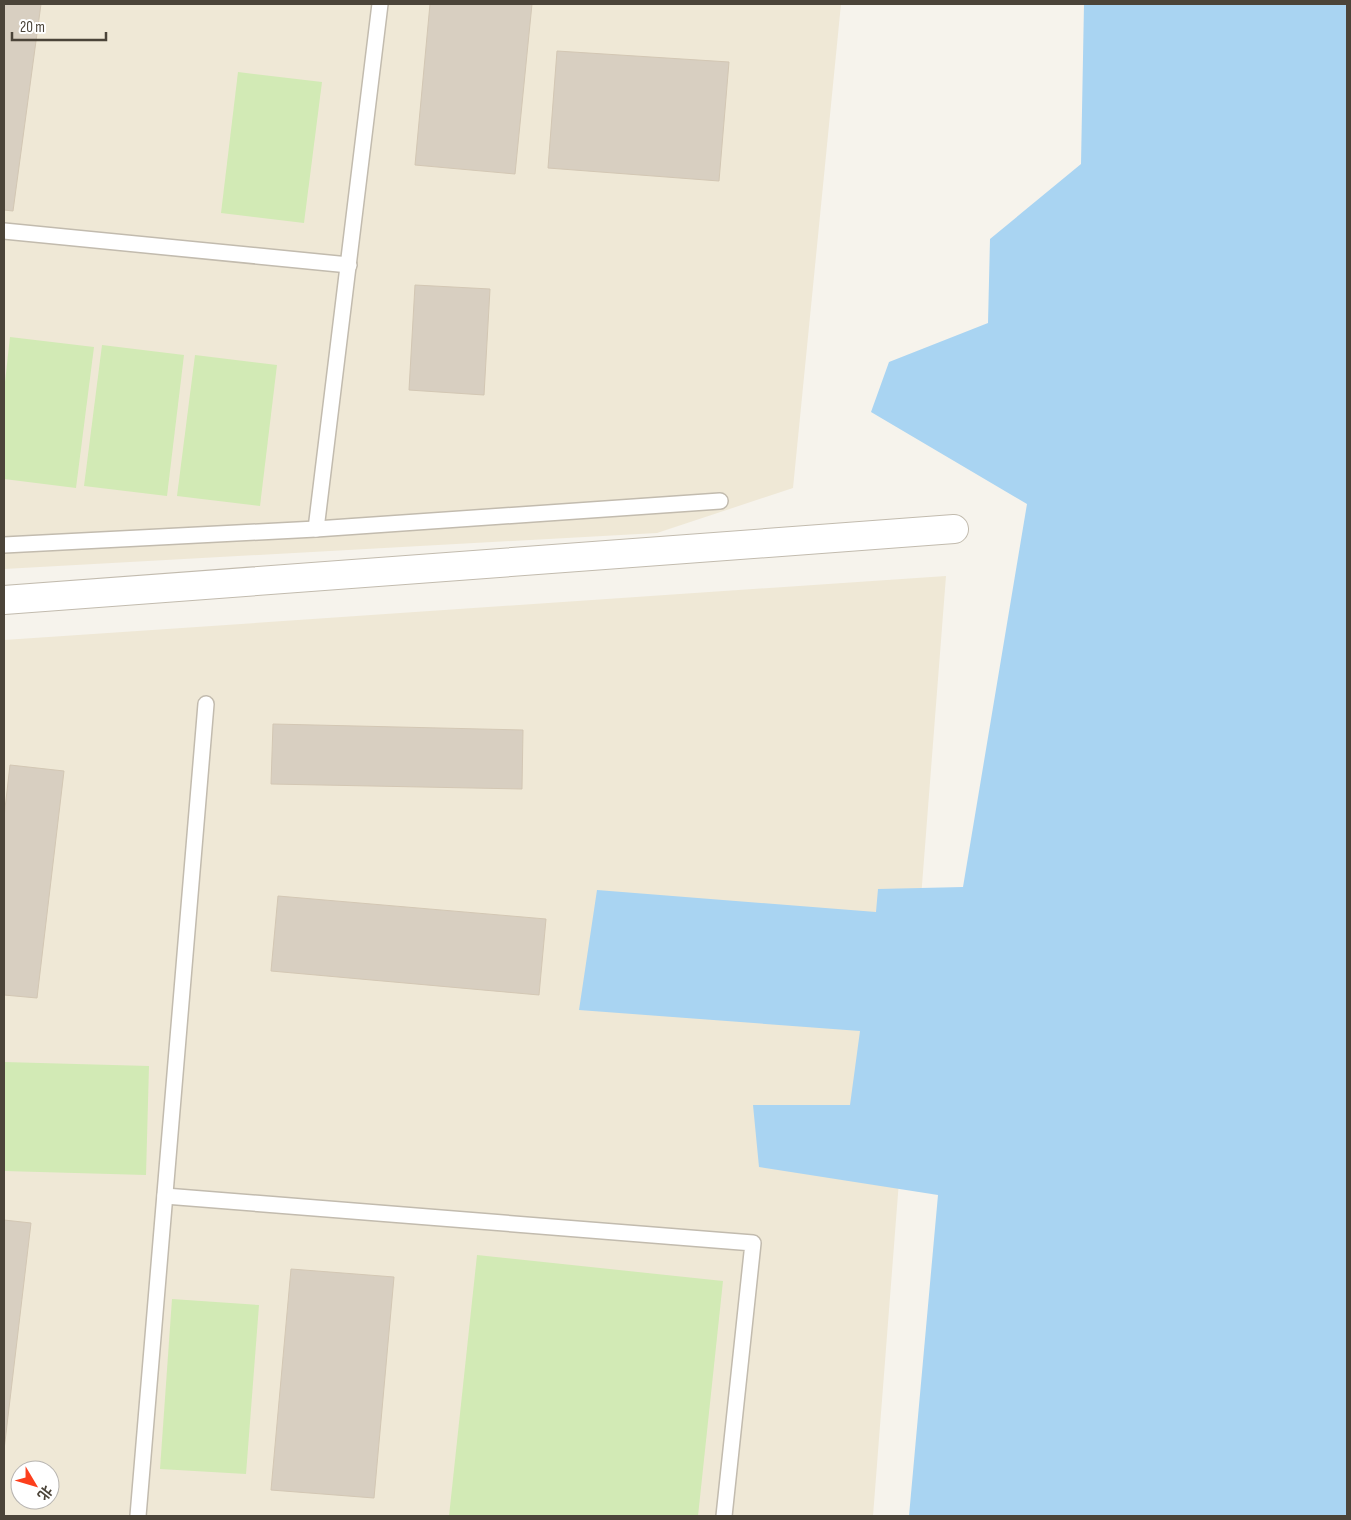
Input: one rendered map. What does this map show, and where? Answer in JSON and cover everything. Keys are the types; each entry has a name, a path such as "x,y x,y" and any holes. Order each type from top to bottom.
{"street":[{"path":"4,600 954,529"}],"lane":[{"path":"316,529 380,4"},
{"path":"4,231 348,265"},
{"path":"4,545 316,529 720,501"},
{"path":"138,1516 206,704"},
{"path":"165,1196 753,1242 724,1516"}],"shaded area":[{"path":"4,4 841,4 793,488 657,533 4,569"},
{"path":"946,576 873,1516 4,1516 4,640"}],"green space":[{"path":"238,72 322,82 304,223 221,213"},
{"path":"10,337 94,347 76,488 4,479 4,391"},
{"path":"102,345 184,355 167,496 84,486"},
{"path":"195,355 277,365 260,506 177,496"},
{"path":"4,1062 149,1066 146,1175 4,1171"},
{"path":"477,1255 723,1281 698,1516 449,1516"},
{"path":"172,1299 259,1305 246,1474 160,1469"}],"water":[{"path":"1084,4 1347,4 1347,1516 909,1516 938,1195 759,1167 753,1105 850,1105 860,1031 579,1010 597,890 876,912 878,889 963,887 1027,504 871,412 889,362 988,323 990,239 1081,164"}],"building":[{"path":"4,4 41,4 13,211 4,210"},
{"path":"430,4 532,4 515,174 415,165"},
{"path":"557,51 729,62 719,181 548,168"},
{"path":"415,285 490,289 484,395 409,390"},
{"path":"273,724 523,730 522,789 271,784"},
{"path":"10,765 64,771 37,998 4,995 4,817"},
{"path":"278,896 546,919 539,995 271,971"},
{"path":"4,1220 31,1223 4,1450"},
{"path":"291,1269 394,1277 374,1498 271,1490"}]}
